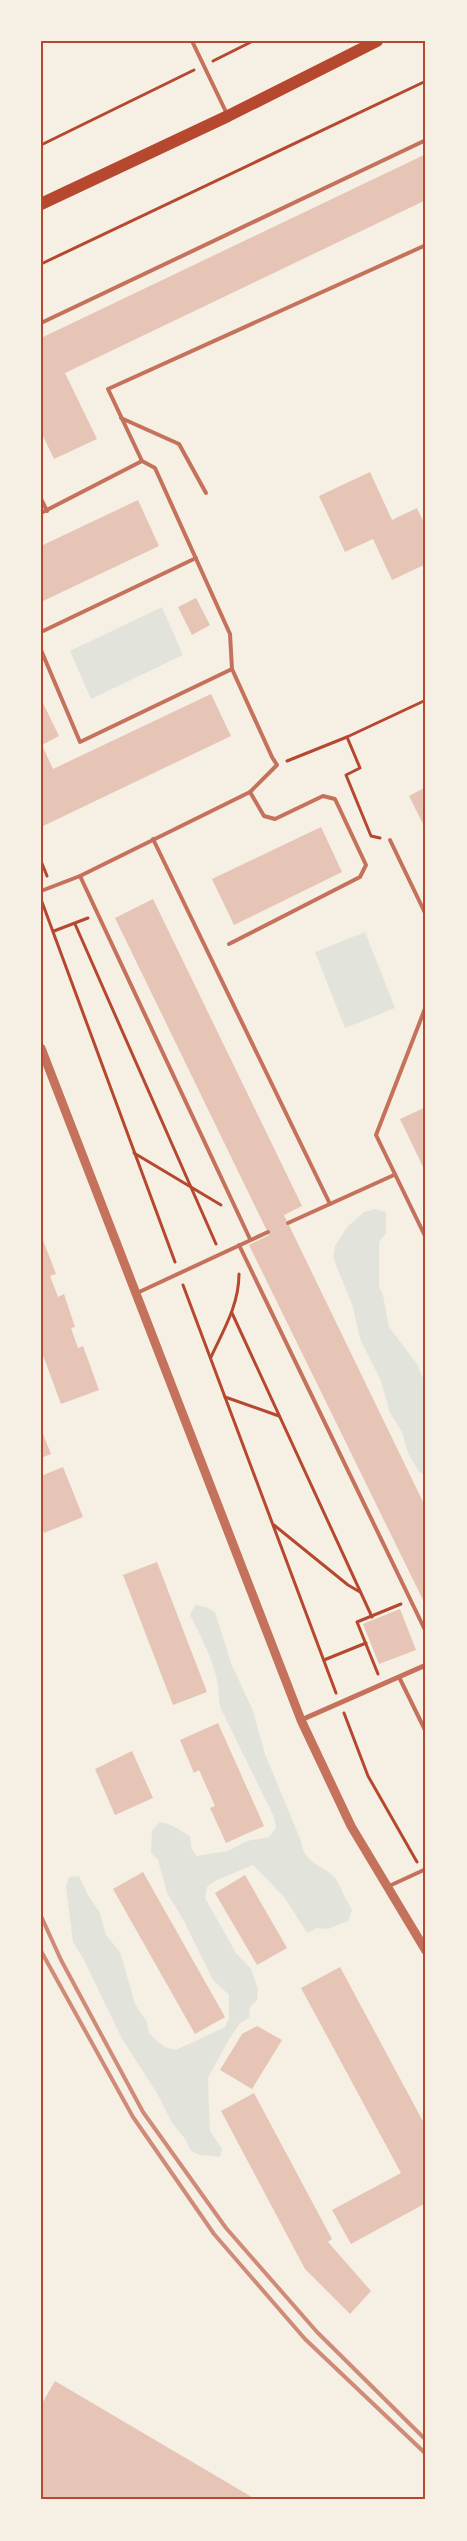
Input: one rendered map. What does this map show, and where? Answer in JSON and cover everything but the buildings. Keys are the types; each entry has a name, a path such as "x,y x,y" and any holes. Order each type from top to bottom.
{"main road":[{"path":"41,204 228,116 377,41"}],"street":[{"path":"41,1048 301,1720 350,1826 426,1951"},
{"path":"301,1720 426,1665"}],"lane":[{"path":"192,41 228,116"},
{"path":"41,323 426,140"},
{"path":"41,891 80,876 250,792 277,765 232,669 230,634 196,558 155,468 142,461 108,389 426,244"},
{"path":"121,418 179,444 206,493"},
{"path":"41,513 142,461"},
{"path":"41,498 47,510"},
{"path":"41,632 196,558"},
{"path":"41,650 80,742 232,669"},
{"path":"229,944 360,877 366,865 335,799 323,796 275,819 264,816 250,792"},
{"path":"153,839 330,1204"},
{"path":"390,840 426,915"},
{"path":"80,876 250,1240"},
{"path":"426,1006 376,1135 426,1238"},
{"path":"288,1223 394,1175"},
{"path":"136,1293 268,1232"},
{"path":"238,1245 426,1632"},
{"path":"399,1677 426,1732"},
{"path":"387,1887 424,1870"}],"path":[{"path":"41,145 253,41"},
{"path":"41,264 426,81"},
{"path":"277,765 347,737 426,700"},
{"path":"347,737 360,768 346,775 371,836 390,840"},
{"path":"41,861 51,886"},
{"path":"41,900 54,931 133,1153 368,1776 424,1870"},
{"path":"54,931 98,913"},
{"path":"75,924 221,1253"},
{"path":"133,1153 239,1215"},
{"path":"210,1358 232,1312 239,1288 238,1245"},
{"path":"232,1312 372,1617"},
{"path":"225,1397 280,1416"},
{"path":"273,1524 348,1586 360,1592"},
{"path":"382,1684 357,1622 410,1600"},
{"path":"324,1660 366,1643"}],"shaded area":[{"path":"162,607 183,655 91,699 70,651"},
{"path":"365,932 395,1008 345,1028 315,952"},
{"path":"375,1209 386,1212 386,1233 379,1242 379,1286 383,1295 389,1327 417,1364 426,1386 426,1475 419,1472 408,1453 402,1432 390,1413 381,1381 360,1339 353,1307 333,1257 335,1246 347,1227 364,1212"},
{"path":"195,1605 206,1607 215,1612 231,1663 253,1711 265,1754 306,1856 333,1875 352,1910 348,1921 328,1929 317,1928 307,1933 284,1897 253,1865 215,1881 207,1887 205,1898 236,1953 251,1969 258,1989 257,2000 250,2007 249,2018 240,2023 208,2078 210,2131 222,2149 220,2157 199,2155 190,2150 186,2140 172,2123 157,2093 122,2039 84,1960 73,1942 66,1887 69,1877 79,1876 88,1895 100,1913 106,1935 120,1952 135,2004 147,2022 149,2033 157,2041 165,2047 176,2050 225,2027 229,2018 229,1995 213,1980 184,1921 167,1893 158,1860 151,1853 152,1830 160,1822 171,1825 190,1836 191,1847 196,1856 228,1851 247,1841 269,1837 276,1828 274,1817 221,1709 218,1685 213,1667 207,1649 190,1615"}],"railway":[{"path":"41,1916 61,1960 143,2112 226,2228 317,2332 426,2440"},
{"path":"41,1951 133,2117 214,2234 305,2339 426,2454"}]}
